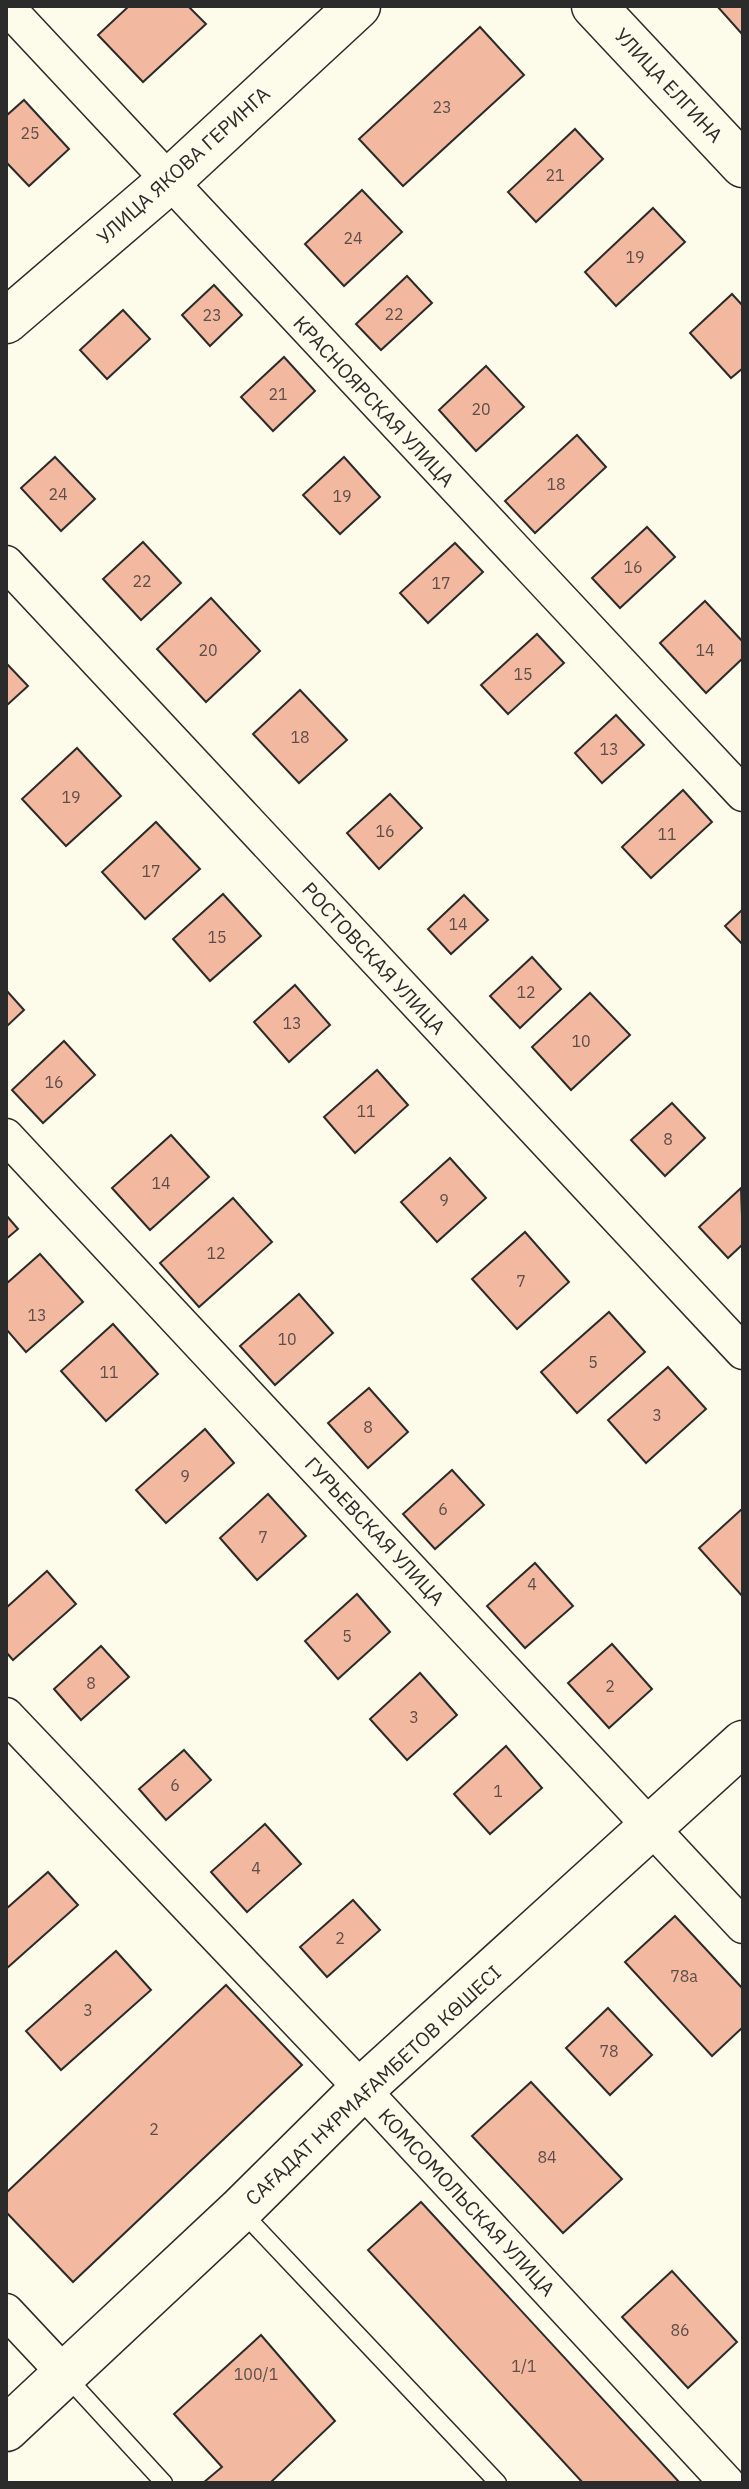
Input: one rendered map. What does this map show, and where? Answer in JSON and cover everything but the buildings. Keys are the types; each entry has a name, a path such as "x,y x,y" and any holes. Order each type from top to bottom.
{"main road":[{"name":"УЛИЦА ЯКОВА ГЕРИНГА","path":"6,321 168,182 358,6"},
{"name":"УЛИЦА ЕЛГИНА","path":"594,6 743,165"},
{"name":"САҒАДАТ НҰРМАҒАМБЕТОВ КӨШЕСІ","path":"6,2429 240,2210 362,2089 653,1828 743,1743"}],"street":[{"name":"КРАСНОЯРСКАЯ УЛИЦА","path":"6,6 743,794"},
{"name":"РОСТОВСКАЯ УЛИЦА","path":"6,563 743,1352"},
{"name":"ГУРЬЕВСКАЯ УЛИЦА","path":"6,1136 743,1926"},
{"name":"КОМСОМОЛЬСКАЯ УЛИЦА","path":"6,1715 362,2089 727,2483"},
{"path":"6,2311 65,2374"}],"lane":[{"path":"240,2210 498,2483"},
{"path":"65,2374 164,2483"}]}
